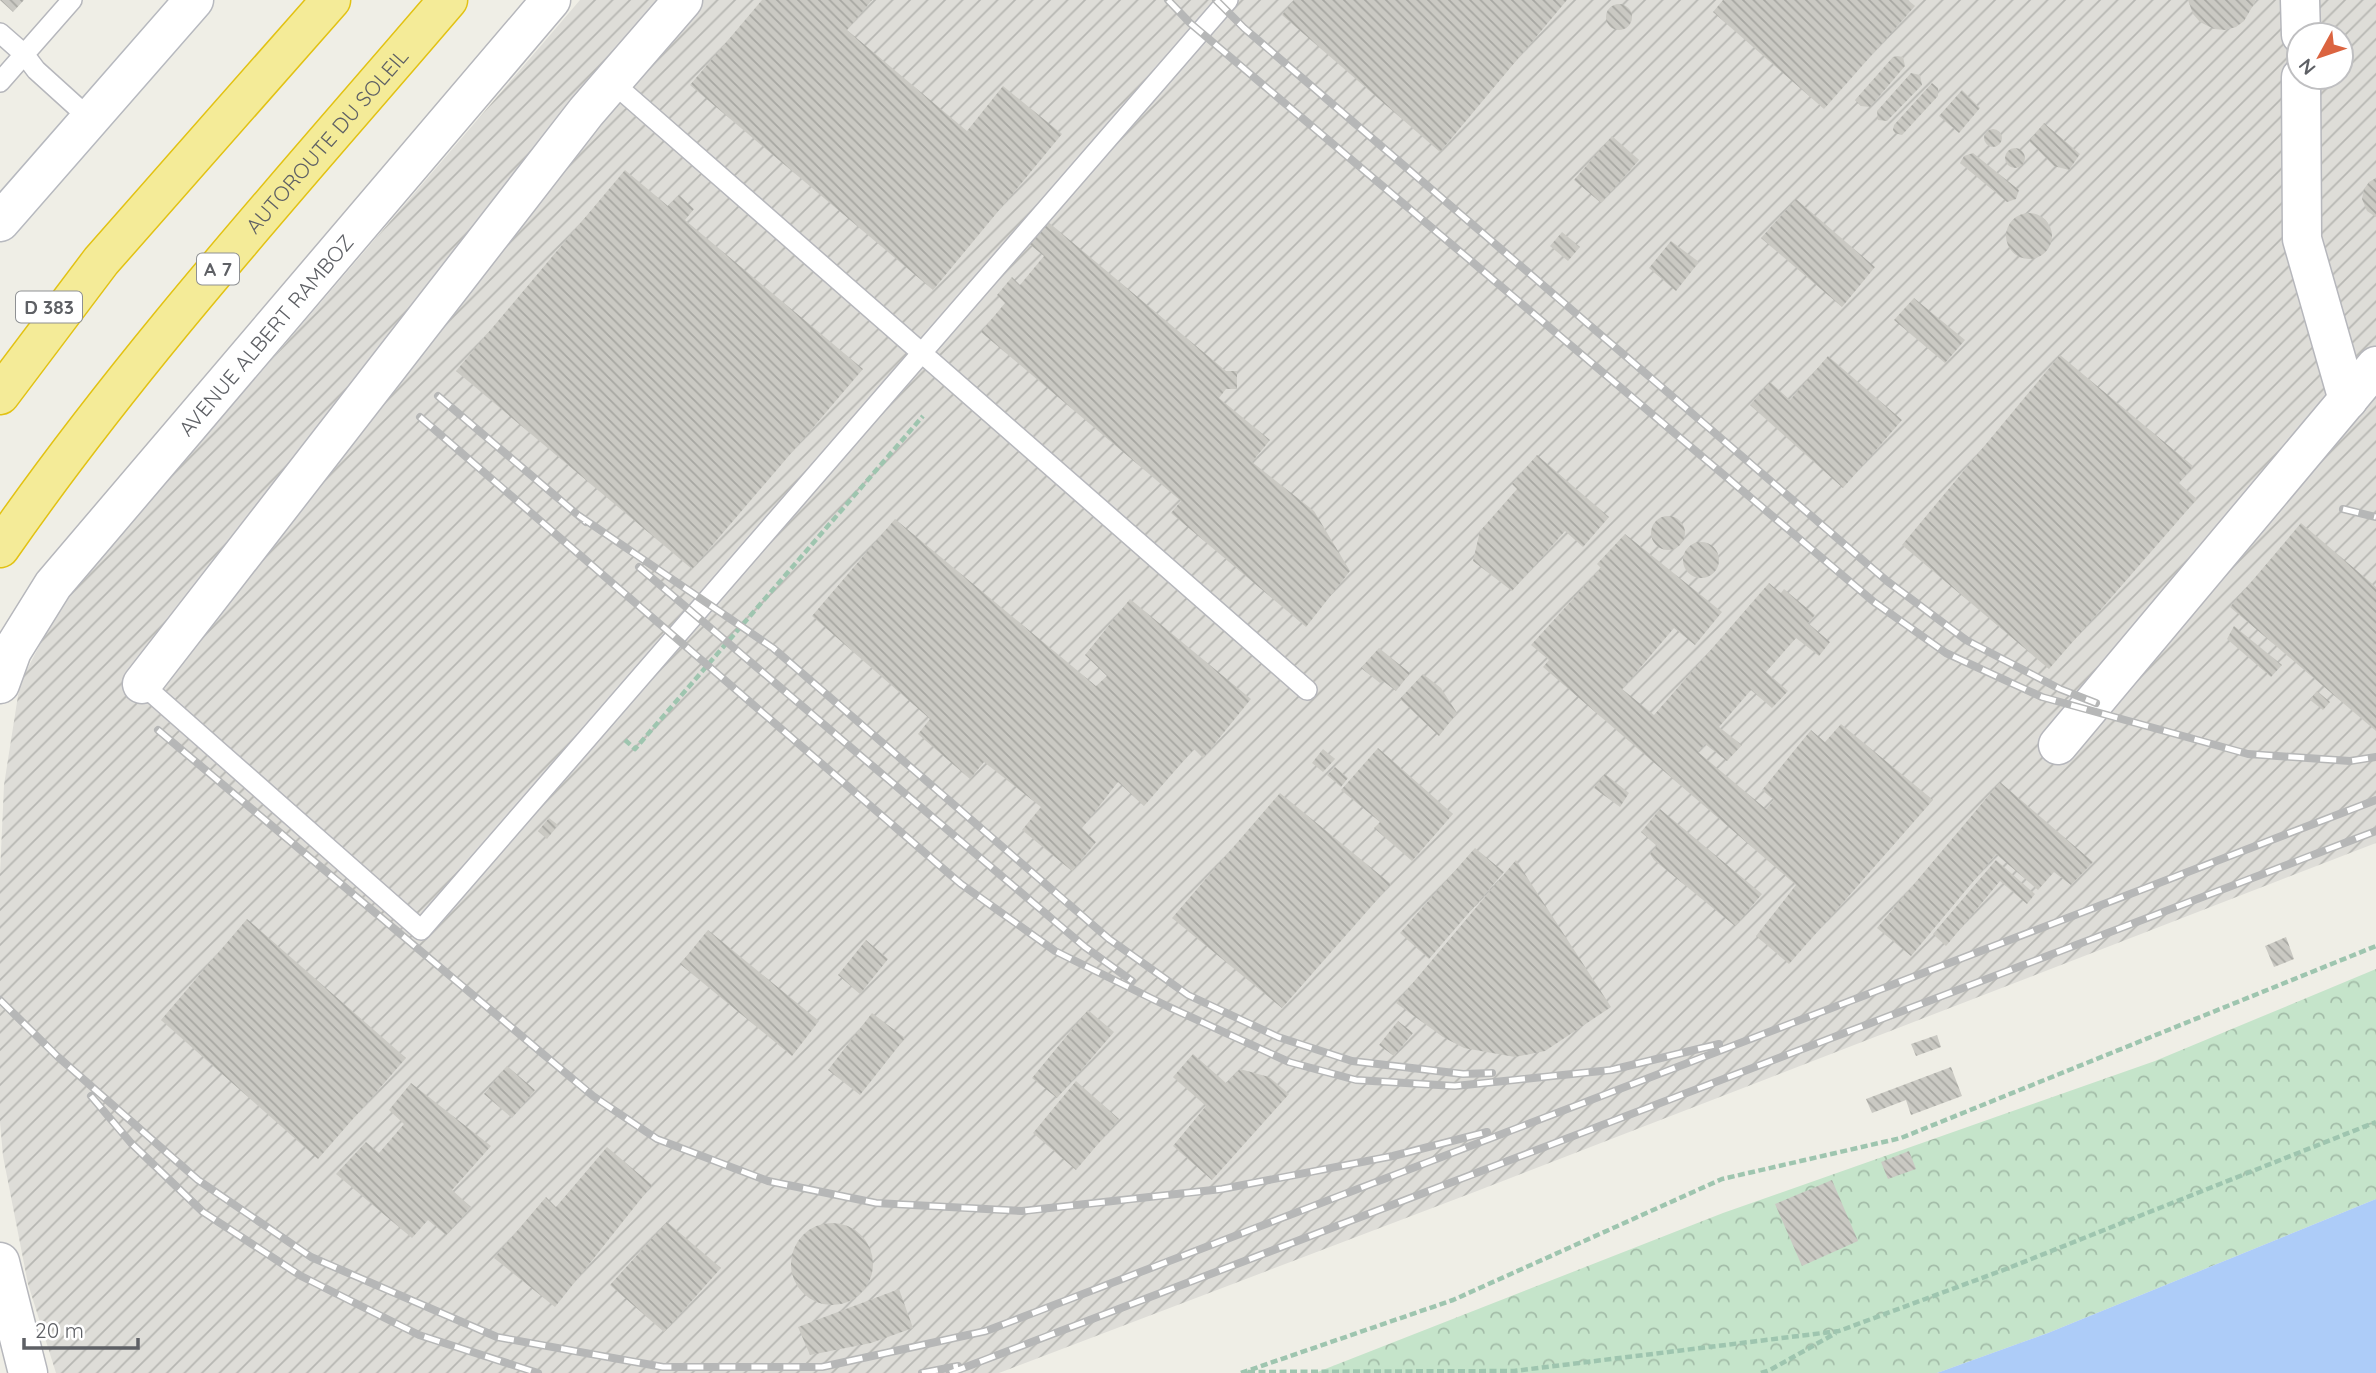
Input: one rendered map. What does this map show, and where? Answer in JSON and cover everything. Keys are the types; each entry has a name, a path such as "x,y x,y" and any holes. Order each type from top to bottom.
{"highway":[{"path":"0,395 101,261 331,0"},
{"name":"AUTOROUTE DU SOLEIL","path":"0,548 123,382 448,0"},
{"name":"D 383","path":"0,357 23,330 101,261"}],"street":[{"path":"0,222 194,0"},
{"name":"AVENUE ALBERT RAMBOZ","path":"0,684 12,651 53,585 551,0"},
{"path":"142,684 586,112 683,0"},
{"path":"2300,0 2301,21"},
{"path":"2301,91 2302,239 2348,400"},
{"path":"2058,746 2376,366"},
{"path":"0,1262 28,1373"}],"lane":[{"path":"0,82 72,0"},
{"path":"142,684 421,930 1228,0"},
{"path":"0,33 89,118"},
{"path":"612,82 1307,690"}],"path":[{"path":"603,720 635,749 923,416"},
{"path":"1242,1372 1453,1300 1722,1179 1901,1138 2376,947"},
{"path":"1761,1373 1839,1331 2006,1269 2376,1122"},
{"path":"1242,1372 1514,1371 1839,1331"}],"shaded area":[{"path":"580,0 2376,0 2376,843 999,1373 56,1373 28,1284 3,1156 0,1122 0,874 4,785 20,683 67,592 208,434"}],"green space":[{"path":"2376,969 2376,1199 2048,1333 1937,1373 1315,1373 1723,1213 2155,1061"}],"water":[{"path":"2376,1199 2376,1373 1937,1373 2048,1333"}],"building":[{"path":"0,0 24,0 13,12"},
{"path":"762,0 872,0 847,30 967,131 1003,86 1062,134 933,290 690,85"},
{"path":"1294,0 1567,0 1440,152 1282,15"},
{"path":"1723,0 1908,0 1915,6 1824,109 1713,12"},
{"path":"2188,0 2255,2 2244,21 2225,30 2214,29 2200,22 2193,14"},
{"path":"1619,4 1628,8 1632,17 1628,26 1619,30 1610,26 1606,17 1610,8"},
{"path":"1893,57 1903,57 1905,66 1870,107 1861,106 1855,100"},
{"path":"1911,73 1920,75 1922,85 1887,121 1878,120 1877,111"},
{"path":"1932,83 1938,88 1938,96 1902,135 1895,133 1894,125"},
{"path":"1962,90 1980,108 1959,133 1939,116"},
{"path":"2044,123 2080,154 2069,170 2054,166 2029,141"},
{"path":"1993,129 2001,134 2002,138 1997,146 1993,147 1985,142 1984,138 1989,130"},
{"path":"1612,136 1639,160 1601,203 1574,180"},
{"path":"2015,148 2022,151 2025,158 2022,165 2015,168 2008,165 2005,158 2008,151"},
{"path":"1973,153 2019,190 2016,199 2007,202 1960,163 1964,156"},
{"path":"625,170 668,206 679,195 694,209 685,220 863,369 692,569 456,371"},
{"path":"2376,178 2376,217 2367,211 2362,199 2364,189"},
{"path":"1796,199 1875,267 1842,307 1761,238"},
{"path":"2029,213 2045,220 2052,236 2045,252 2029,259 2013,252 2006,236 2013,220"},
{"path":"1047,221 1226,371 1237,371 1237,389 1226,389 1219,398 1270,440 1252,462 1314,511 1350,571 1306,627 1171,513 1181,501 981,332 1005,303 997,295 1012,277 1020,285 1044,256 1028,243"},
{"path":"1562,232 1580,247 1568,261 1550,246"},
{"path":"1671,241 1699,262 1676,291 1649,268"},
{"path":"1914,298 1965,340 1945,363 1894,320"},
{"path":"2060,355 2193,466 2179,483 2197,499 2049,669 1902,545"},
{"path":"1828,356 1902,420 1843,488 1750,405 1770,382 1790,400"},
{"path":"1537,455 1609,517 1583,547 1565,531 1512,591 1473,561 1480,531 1517,489 1512,484"},
{"path":"1668,516 1680,521 1685,533 1680,545 1668,550 1656,545 1651,533 1656,521"},
{"path":"895,519 1096,686 1107,676 1085,655 1130,599 1251,699 1203,758 1194,749 1144,806 1118,782 1082,828 1096,842 1072,871 1022,830 1041,807 984,762 970,779 918,734 930,719 812,616"},
{"path":"2301,523 2376,587 2376,731 2230,607"},
{"path":"1625,534 1722,612 1695,645 1674,628 1622,689 1654,715 1769,583 1781,593 1784,589 1815,615 1808,623 1830,642 1819,656 1796,638 1766,672 1788,691 1772,708 1751,690 1719,727 1742,745 1727,761 1705,744 1698,752 1766,809 1774,800 1762,790 1811,730 1825,742 1841,724 1933,800 1789,964 1756,936 1796,885 1543,667 1549,660 1531,645 1601,568 1597,564"},
{"path":"1701,542 1714,547 1719,560 1714,573 1701,578 1688,573 1683,560 1688,547"},
{"path":"2234,626 2282,665 2271,677 2227,639"},
{"path":"1379,648 1410,673 1396,691 1383,681 1380,683 1361,668"},
{"path":"1423,674 1441,688 1457,713 1439,736 1400,699"},
{"path":"2317,691 2330,702 2323,710 2310,700"},
{"path":"1378,748 1453,814 1412,861 1374,828 1380,822 1341,790"},
{"path":"1323,749 1335,759 1323,772 1312,763"},
{"path":"1335,767 1348,778 1341,787 1327,775"},
{"path":"1605,774 1629,793 1620,807 1594,788"},
{"path":"2000,782 2093,862 2071,885 2054,872 2038,890 1996,854 1911,956 1877,928"},
{"path":"1280,793 1391,884 1282,1008 1172,918"},
{"path":"1660,809 1762,894 1735,926 1650,854 1657,846 1641,832"},
{"path":"549,818 558,825 547,839 538,831"},
{"path":"1475,848 1504,872 1429,959 1400,933"},
{"path":"1516,860 1611,1007 1545,1051 1515,1057 1464,1048 1443,1037 1396,1003"},
{"path":"1996,860 2035,894 2027,904 2000,881 1946,946 1933,934"},
{"path":"247,919 406,1058 318,1159 161,1020"},
{"path":"708,930 819,1021 792,1056 680,964"},
{"path":"2286,937 2294,959 2274,967 2265,946"},
{"path":"866,940 888,959 860,994 838,975"},
{"path":"1088,1010 1114,1032 1057,1098 1032,1078"},
{"path":"872,1013 905,1038 860,1095 828,1070"},
{"path":"1398,1021 1413,1033 1394,1056 1379,1045"},
{"path":"1937,1035 1941,1047 1916,1056 1911,1044"},
{"path":"1193,1054 1226,1083 1240,1069 1269,1077 1289,1094 1212,1180 1173,1146 1206,1106 1173,1077"},
{"path":"507,1066 535,1090 512,1118 484,1094"},
{"path":"1951,1067 1962,1096 1911,1115 1906,1100 1872,1113 1866,1099"},
{"path":"1076,1081 1119,1119 1076,1170 1033,1133"},
{"path":"411,1083 491,1146 452,1190 471,1207 446,1235 428,1220 412,1238 336,1174 366,1142 379,1153 404,1124 389,1110"},
{"path":"607,1147 652,1185 555,1307 494,1258 546,1197 556,1207"},
{"path":"1909,1151 1916,1169 1888,1179 1881,1162"},
{"path":"1832,1180 1858,1241 1802,1266 1775,1204"},
{"path":"667,1222 721,1268 664,1332 610,1285"},
{"path":"832,1223 848,1226 861,1235 870,1248 873,1264 870,1280 861,1293 848,1302 832,1305 816,1302 803,1293 794,1280 791,1264 794,1248 803,1235 816,1226"},
{"path":"899,1289 913,1328 871,1343 810,1355 798,1327"}],"railway":[{"path":"1168,0 1190,23 1874,602 1946,653 2042,697 2248,754 2350,761 2376,757"},
{"path":"1216,0 1244,28 1887,581 1966,640 2060,689 2096,703"},
{"path":"438,396 586,522"},
{"path":"420,417 961,884 1055,951 1169,1007 1289,1062 1356,1080 1455,1086 1611,1070 1719,1044"},
{"path":"2343,509 2376,517"},
{"path":"578,515 773,648 1109,939 1188,995 1278,1037 1352,1061 1463,1074 1492,1073"},
{"path":"639,567 1085,947 1132,981"},
{"path":"158,730 593,1096 657,1139 768,1181 876,1203 1022,1211 1222,1189 1393,1156 1487,1132"},
{"path":"0,1000 57,1056 198,1180 311,1257 497,1337 663,1367 822,1367 986,1331 2376,800"},
{"path":"950,1373 2376,831"},
{"path":"91,1096 131,1143 203,1212 301,1276 419,1335 538,1373"},
{"path":"922,1373 958,1366"}]}
